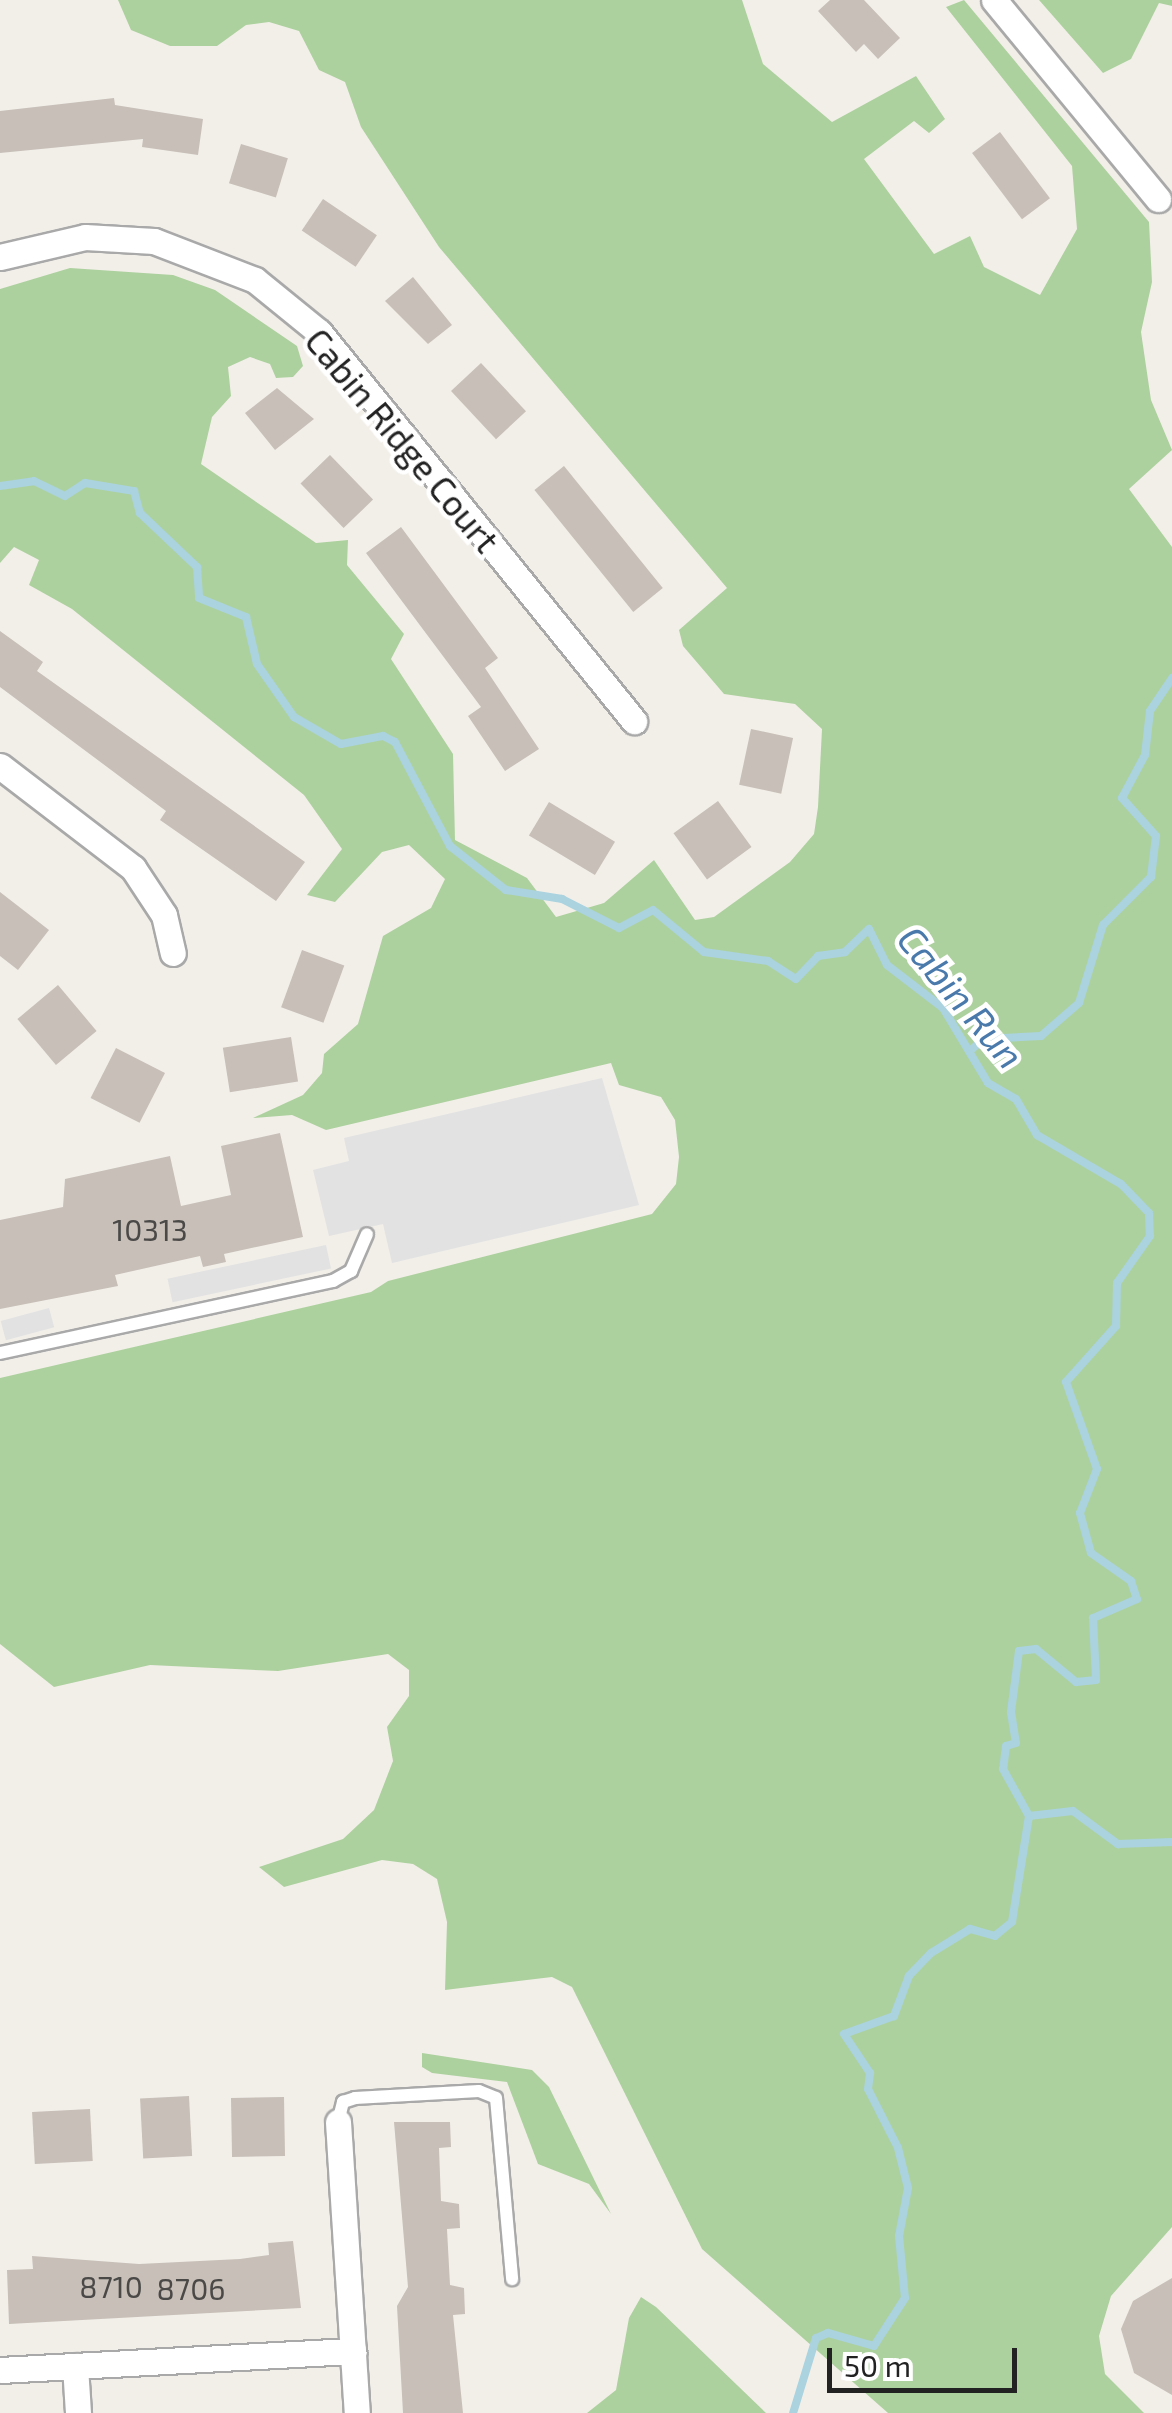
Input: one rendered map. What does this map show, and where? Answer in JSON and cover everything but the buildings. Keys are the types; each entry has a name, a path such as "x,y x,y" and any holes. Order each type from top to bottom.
{"street":[{"path":"994,0 1158,199"},
{"name":"Cabin Ridge Court","path":"0,257 85,237 154,241 255,280 319,332 634,721"},
{"path":"0,766 133,868 164,915 172,953"},
{"path":"338,2122 357,2413"},
{"path":"0,2370 353,2352"},
{"path":"75,2366 78,2413"}],"lane":[{"path":"0,1353 333,1282 350,1270 368,1234"},
{"path":"338,2122 343,2102 355,2098 479,2091 496,2098 512,2279"}],"green space":[{"path":"118,0 742,0 763,64 832,122 916,76 945,119 929,133 914,121 864,159 934,254 970,236 984,267 1040,295 1077,229 1072,166 946,7 964,0 1149,222 1152,282 1141,332 1151,400 1172,450 1129,489 1172,547 1172,2227 1111,2296 1099,2336 1105,2374 1144,2413 888,2413 702,2249 572,1987 552,1977 445,1990 447,1922 437,1879 413,1864 382,1860 284,1887 259,1867 343,1839 374,1810 393,1761 387,1727 409,1696 409,1670 388,1654 278,1671 150,1665 54,1687 0,1644 0,1378 371,1292 388,1281 652,1214 676,1184 679,1157 675,1120 661,1097 619,1085 611,1063 326,1130 292,1115 253,1118 303,1095 322,1073 324,1054 358,1024 383,936 431,908 445,879 409,845 382,852 335,902 307,895 342,849 304,795 72,609 29,585 39,560 14,547 0,563 0,289 70,268 173,275 215,290 297,346 303,366 293,377 276,378 270,364 250,357 228,367 231,396 212,417 201,464 316,543 348,540 347,565 404,634 391,659 453,754 455,840 527,878 556,917 604,903 654,860 695,920 714,917 790,862 814,834 818,807 822,729 795,704 724,694 683,646 679,630 727,588 439,247 361,127 345,82 319,70 299,31 269,22 246,25 217,46 170,46 131,30"},
{"path":"1039,0 1172,0 1172,6 1159,3 1131,59 1103,73"},
{"path":"422,2053 532,2070 549,2087 611,2214 589,2184 538,2164 507,2082 432,2073 422,2067"},
{"path":"641,2297 766,2413 587,2413 616,2390 629,2318"}],"shaded area":[{"path":"602,1078 639,1205 392,1263 383,1224 329,1236 313,1170 349,1161 344,1138"},
{"path":"326,1245 331,1268 173,1302 168,1279"},
{"path":"49,1308 54,1327 6,1340 1,1321"}],"waterway":[{"name":"Cabin Run","path":"0,486 34,481 65,496 85,483 134,491 140,513 197,567 199,598 246,617 257,664 294,717 341,744 383,736 395,742 450,846 506,890 562,899 619,928 653,910 704,952 768,961 796,979 818,956 845,952 869,929 887,965 943,1008 988,1083 1016,1099 1037,1135 1121,1184 1149,1213 1150,1236 1117,1283 1116,1326 1066,1382 1097,1469 1080,1513 1091,1553 1131,1581 1137,1599 1093,1618 1096,1680 1076,1682 1036,1649 1019,1651 1011,1712 1016,1743 1006,1746 1003,1769 1029,1816 1012,1922 995,1936 970,1929 931,1953 909,1976 894,2016 844,2034 870,2073 868,2089 898,2148 908,2188 899,2236 905,2298 874,2346 828,2333 816,2338 793,2413"},
{"path":"972,1049 984,1039 1041,1036 1079,1003 1103,925 1151,877 1156,836 1122,798 1145,755 1150,711 1172,678"},
{"path":"1029,1816 1073,1811 1118,1844 1172,1842"}]}
